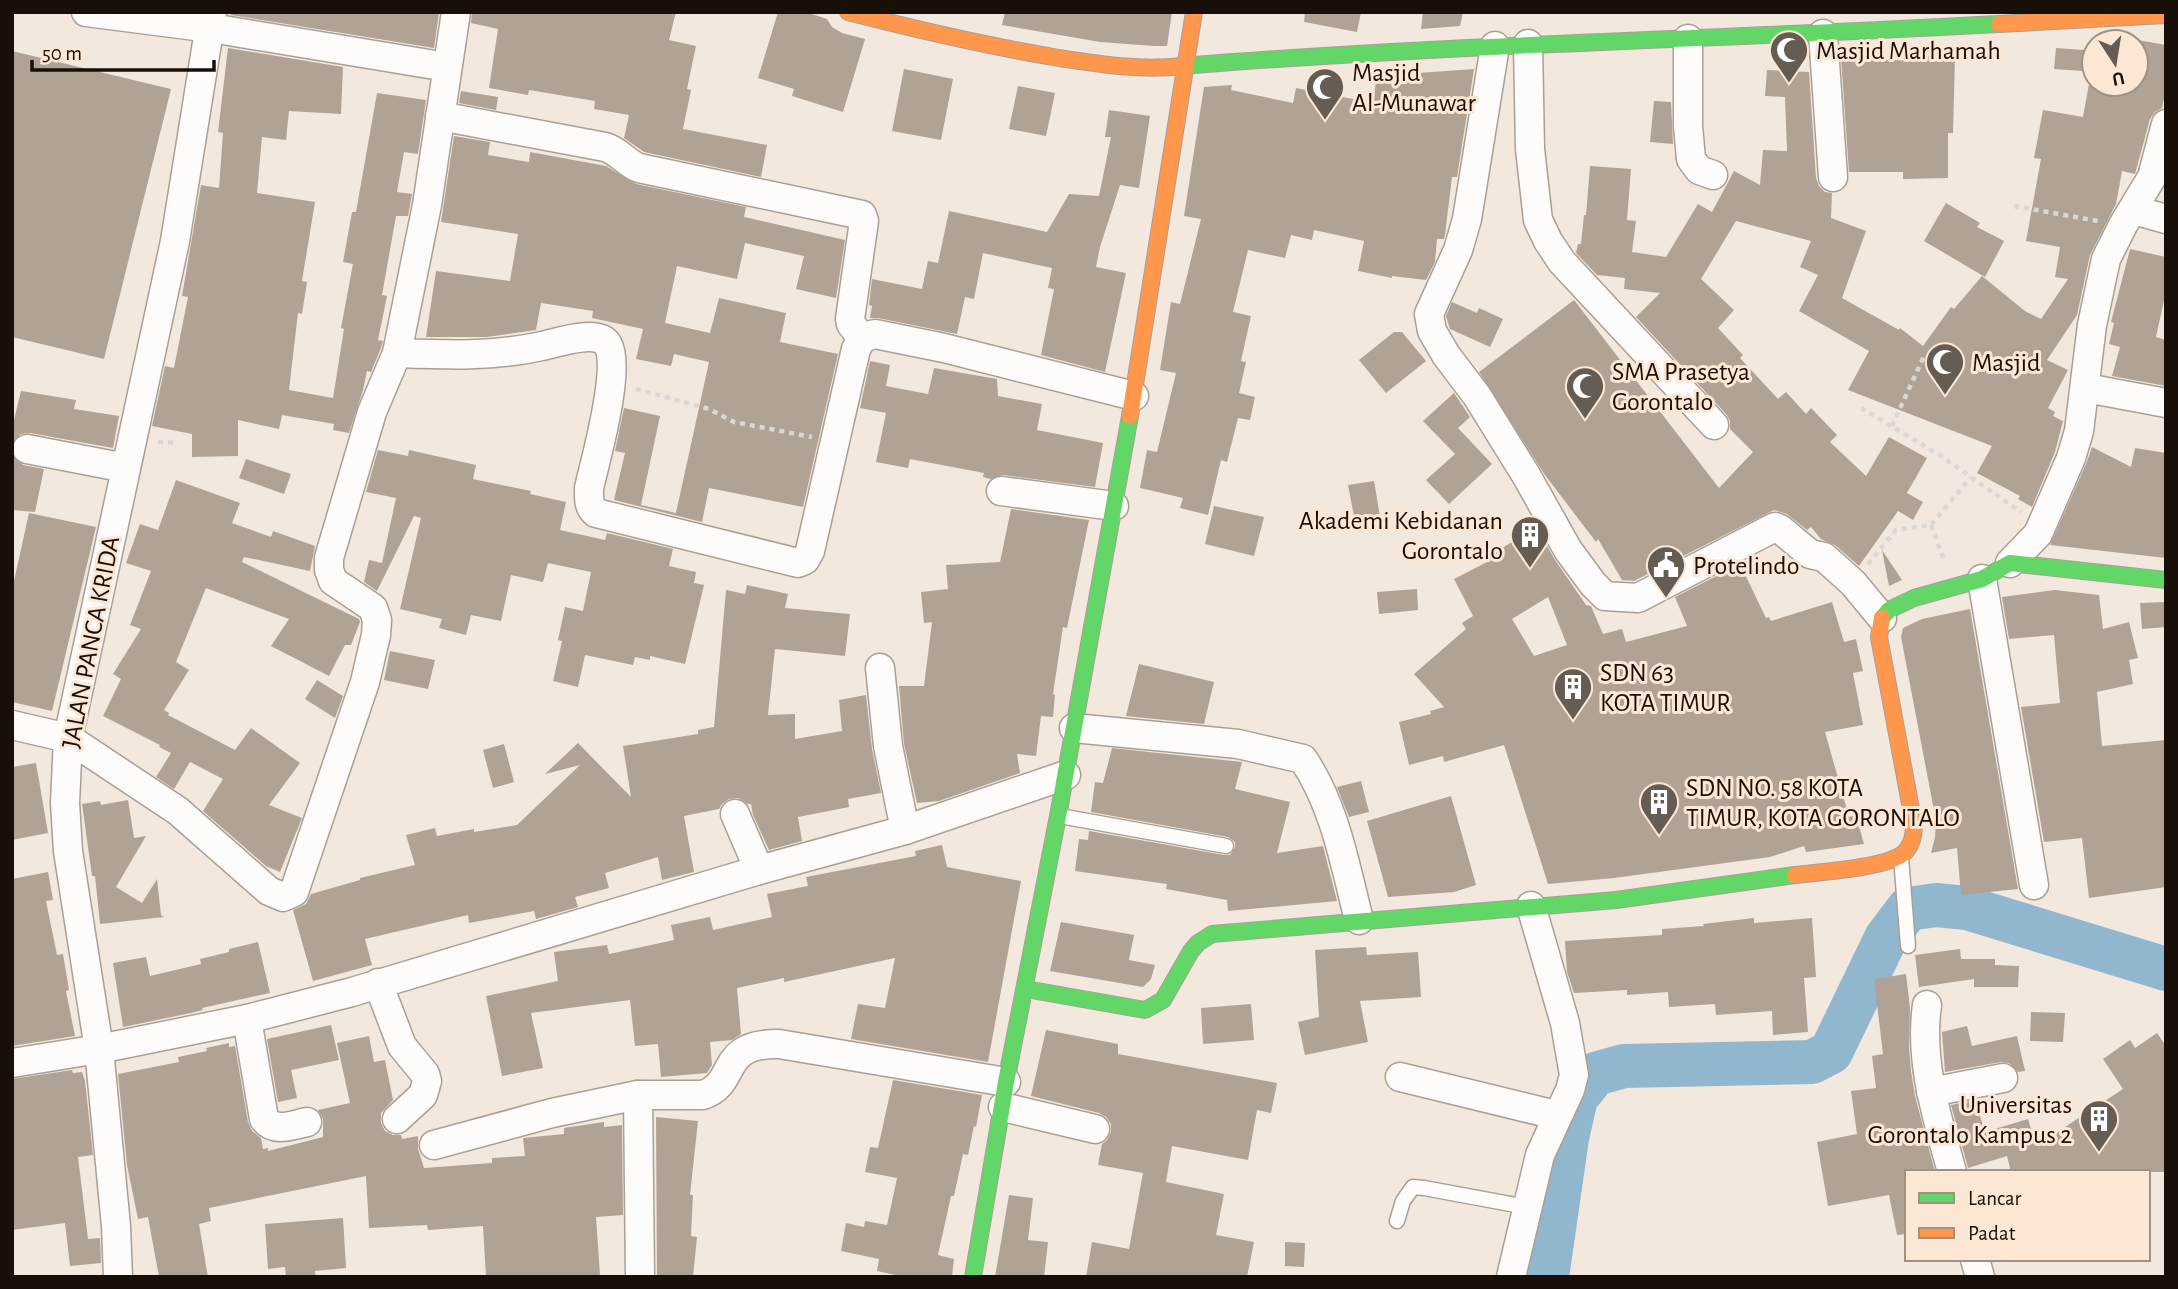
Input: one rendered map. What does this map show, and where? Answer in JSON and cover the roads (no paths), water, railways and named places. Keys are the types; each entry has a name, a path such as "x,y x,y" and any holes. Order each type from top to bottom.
{"street":[{"path":"86,12 211,20 447,67"},
{"path":"12,725 68,738 178,811 269,891 283,897 294,891 374,648 377,620 373,608 333,581 329,558 372,412 397,353 427,205 457,12"},
{"path":"848,12 999,48 1132,69 1528,44 1823,34 1898,21 2166,15"},
{"path":"973,1277 1004,1094 1066,775 1134,396 1194,12"},
{"name":"JALAN PANCA KRIDA","path":"118,1277 115,1212 99,1049 68,851 65,803 68,738 175,241 211,20"},
{"path":"1823,34 1833,177"},
{"path":"1688,39 1688,126 1691,159 1699,170 1713,175"},
{"path":"1528,44 1530,149 1538,220 1548,241 1562,262 1714,425"},
{"path":"1495,46 1467,219 1458,250 1429,314 1433,331 1446,355 1477,396 1527,475 1568,550 1605,596 1638,598 1774,527 1810,554 1824,557 1853,583 1882,618"},
{"path":"440,116 605,147 616,151 630,164 639,168 862,215 864,221 850,319 862,338"},
{"path":"1026,989 1135,1009 1153,1009 1165,998 1199,942 1212,934 1616,900 1871,865 1901,856 1910,849 1914,825 1879,637 1882,618 1889,610 1914,598 1982,579 2010,563 2038,534 2071,458 2079,431 2092,325 2106,259 2128,218 2159,177 2166,124"},
{"path":"2128,218 2166,219"},
{"path":"397,353 477,356 595,336 603,339 612,358 611,383 589,497 592,510 798,563 805,560 810,551 856,349 862,338 875,334 944,348 1134,396"},
{"path":"2086,388 2166,403"},
{"path":"27,449 126,468"},
{"path":"1001,491 1114,506"},
{"path":"2010,563 2166,580"},
{"path":"1982,579 2034,885"},
{"path":"880,668 888,746 905,830"},
{"path":"1074,729 1238,744 1303,759 1317,780 1338,835 1359,920"},
{"path":"12,1063 99,1049 247,1019 352,992 759,870 905,830 1066,775"},
{"path":"735,814 759,870"},
{"path":"1511,1277 1540,1155 1556,1115 1570,1090 1574,1075 1565,1023 1531,906"},
{"path":"378,983 402,1046 425,1074 427,1081 423,1095 397,1119"},
{"path":"1927,1005 1924,1037 1931,1092 1951,1170"},
{"path":"247,1019 264,1119 269,1125 278,1128 307,1122"},
{"path":"434,1145 552,1113 638,1095 703,1095 711,1092 723,1079 733,1059 745,1049 765,1044 779,1044 1004,1094 1095,1129"},
{"path":"1400,1077 1556,1115"},
{"path":"1931,1092 2003,1078"},
{"path":"638,1095 640,1277"}],"lane":[{"path":"1058,816 1226,846"},
{"path":"1901,856 1908,946"},
{"path":"1398,1221 1403,1201 1413,1188 1527,1207"}],"waterway":[{"path":"1547,1277 1567,1138 1576,1098 1595,1074 1624,1066 1812,1062 1831,1052 1886,938 1908,909 1936,905 1967,908 2166,969"}],"place":[{"name":"Masjid Marhamah","path":"1789,84"},
{"name":"Masjid Al-Munawar","path":"1325,121"},
{"name":"Masjid","path":"1945,396"},
{"name":"SMA Prasetya Gorontalo","path":"1585,420"},
{"name":"Akademi Kebidanan Gorontalo","path":"1530,569"},
{"name":"Protelindo","path":"1666,599"},
{"name":"SDN 63 KOTA TIMUR","path":"1573,721"},
{"name":"SDN NO. 58 KOTA TIMUR, KOTA GORONTALO","path":"1659,836"},
{"name":"Universitas Gorontalo Kampus 2","path":"2099,1153"}]}
